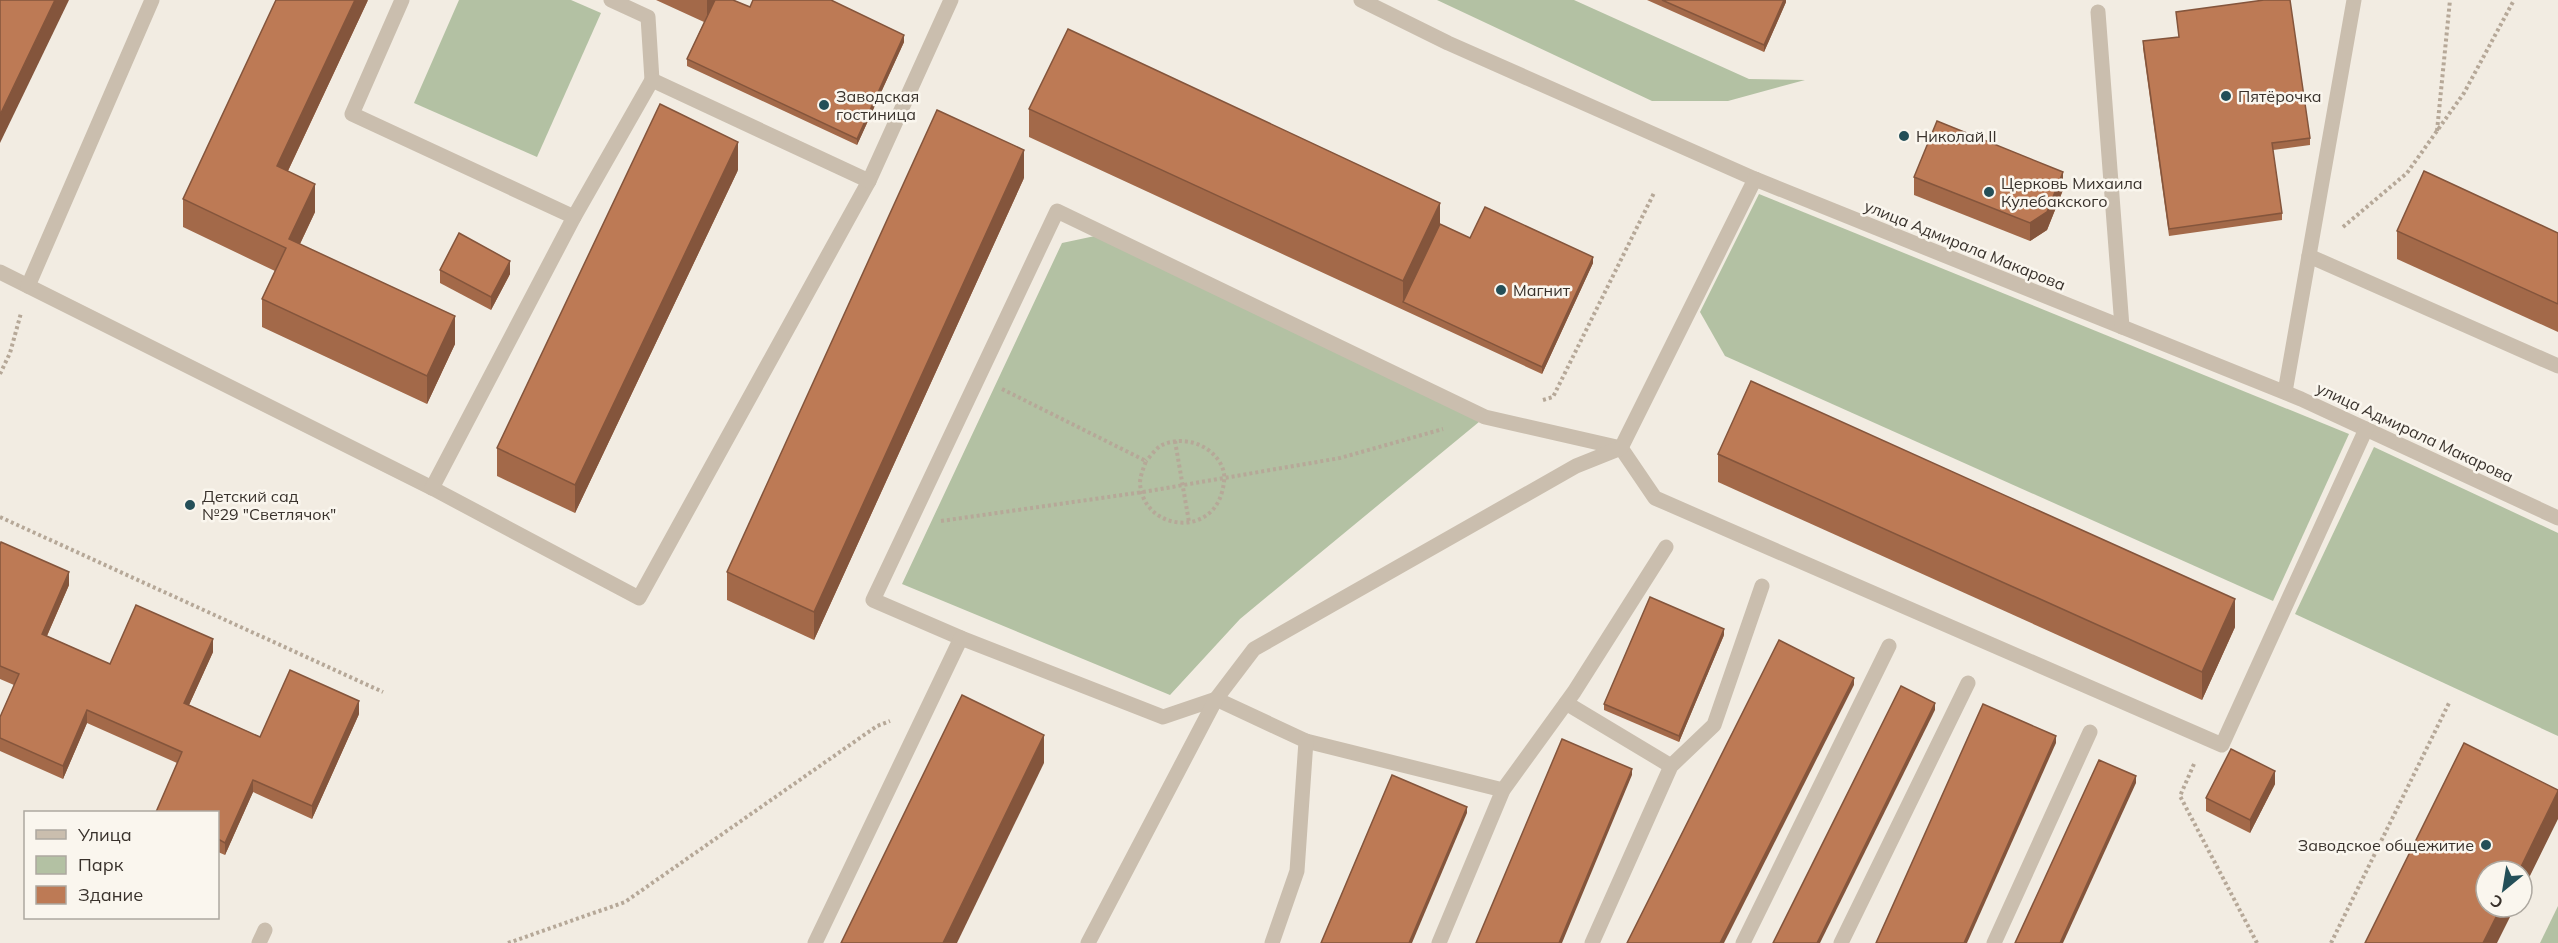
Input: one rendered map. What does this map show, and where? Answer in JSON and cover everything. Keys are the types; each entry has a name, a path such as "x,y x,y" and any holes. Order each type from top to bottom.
{"street":[{"path":"28,286 152,0"},
{"path":"402,0 352,114 574,217"},
{"path":"432,488 574,217 652,80 648,17 611,0"},
{"path":"0,272 432,488 639,598 869,181 951,0"},
{"name":"улица Адмирала Макарова","path":"1361,0 1448,43 1755,179 2285,392 2558,518"},
{"path":"2285,392 2354,0"},
{"path":"2098,12 2122,327"},
{"path":"652,80 869,181"},
{"path":"1088,943 1216,699 1254,649 1576,466 1621,448 1755,179"},
{"path":"1503,790 1306,741 1216,699 1163,717 961,638 873,600 1057,211 1485,417 1621,448 1655,498 2222,746 2366,429"},
{"path":"2309,256 2558,366"},
{"path":"1439,943 1503,790 1566,703 1666,547"},
{"path":"1592,943 1671,766 1714,725 1762,586"},
{"path":"815,943 961,638"},
{"path":"1743,943 1889,646"},
{"path":"1841,943 1968,683"},
{"path":"1566,703 1671,766"},
{"path":"1994,943 2090,732"},
{"path":"1272,943 1297,871 1306,741"}],"path":[{"path":"2436,132 2450,0"},
{"path":"2309,256 2407,173 2464,93 2514,0"},
{"path":"1542,400 1553,397 1654,193"},
{"path":"0,374 10,353 28,286"},
{"path":"996,386 1146,460"},
{"path":"931,523 1143,492 1340,458 1485,417"},
{"path":"1182,440 1203,446 1219,461 1225,477 1219,503 1203,518 1182,524 1161,518 1146,502 1140,482 1146,460 1161,446 1175,441 1182,440"},
{"path":"1175,441 1188,522"},
{"path":"0,517 383,692"},
{"path":"2331,943 2449,704"},
{"path":"508,943 625,902 877,726 927,708"},
{"path":"2205,738 2180,796 2257,943"}],"green space":[{"path":"459,0 571,0 601,13 537,157 414,103"},
{"path":"1437,0 1574,0 1749,79 1805,80 1728,101 1652,101"},
{"path":"1759,194 2349,434 2273,601 1725,356 1700,312"},
{"path":"1109,233 1485,417 1240,619 1170,695 902,584 1062,243"},
{"path":"2374,447 2558,533 2558,736 2295,614"},
{"path":"2558,906 2558,943 2540,943"}],"building":[{"path":"0,0 55,0 0,115"},
{"path":"276,0 355,0 277,166 315,184 289,239 455,316 427,376 262,299 286,248 183,199"},
{"name":"Заводская гостиница","path":"715,0 733,0 750,7 753,0 831,0 904,35 857,139 687,59"},
{"path":"1662,0 1784,0 1764,45"},
{"name":"Пятёрочка","path":"2264,0 2290,0 2310,138 2272,143 2282,213 2169,229 2143,41 2179,37 2176,12"},
{"path":"1068,29 1440,203 1403,281 1029,109"},
{"path":"660,104 738,142 575,485 497,448"},
{"path":"937,110 1024,150 814,612 727,572"},
{"name":"Церковь Михаила Кулебакского","path":"1937,121 2063,172 2047,212 2030,223 1914,177"},
{"path":"2424,171 2558,233 2558,304 2397,231"},
{"path":"1485,207 1593,257 1542,367 1403,302 1440,224 1470,238"},
{"path":"459,233 510,261 491,297 440,270"},
{"path":"1751,381 2235,599 2202,672 1718,454"},
{"path":"1,542 69,572 42,634 110,664 136,605 213,639 184,703 260,737 290,670 359,701 312,806 253,780 225,843 219,840 219,811 156,811 182,752 87,710 63,766 0,738 0,717 19,674 0,666"},
{"path":"1650,597 1724,629 1679,736 1604,704"},
{"path":"1779,640 1854,678 1720,943 1627,943"},
{"path":"1901,686 1935,703 1817,943 1773,943"},
{"path":"962,695 1044,735 943,943 841,943"},
{"path":"1983,704 2056,736 1964,943 1876,943"},
{"path":"1562,739 1632,769 1559,943 1476,943"},
{"name":"Заводское общежитие","path":"2464,743 2558,790 2525,859 2474,859 2474,919 2495,919 2483,943 2365,943"},
{"path":"2231,749 2275,771 2250,820 2206,798"},
{"path":"2099,760 2136,776 2060,943 2015,943"},
{"path":"1392,775 1467,807 1409,943 1321,943"}],"place":[{"name":"Пятёрочка","path":"2226,96"},
{"name":"Заводская гостиница","path":"824,105"},
{"name":"Николай II","path":"1904,136"},
{"name":"Церковь Михаила Кулебакского","path":"1989,192"},
{"name":"Магнит","path":"1501,290"},
{"name":"Детский сад №29 \"Светлячок\"","path":"190,505"},
{"name":"Заводское общежитие","path":"2486,845"}]}
